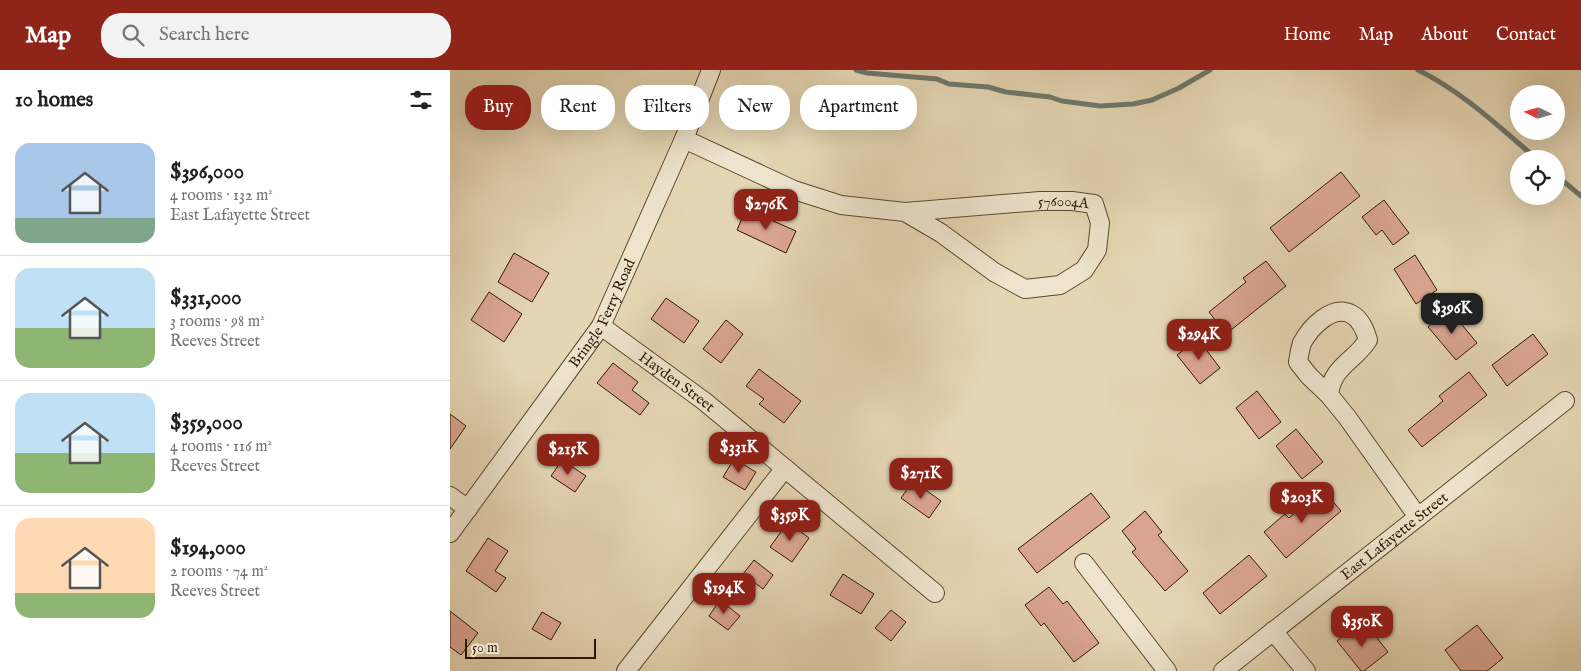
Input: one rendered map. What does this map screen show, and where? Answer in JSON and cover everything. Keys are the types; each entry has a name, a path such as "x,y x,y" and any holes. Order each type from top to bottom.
{"street":[{"name":"Bringle Ferry Road","path":"450,533 601,326 684,139 711,70"},
{"name":"576004A","path":"684,139 794,190 841,205 906,212 1040,201 1072,201 1094,204 1100,223 1097,250 1084,270 1060,285 1025,289 994,272 941,233 906,212"},
{"path":"1328,395 1330,384 1338,370 1362,350 1368,340 1363,326 1352,314 1341,311 1328,316 1312,328 1302,344 1298,362 1308,376 1347,417 1418,517"},
{"name":"Hayden Street","path":"601,326 704,400 935,593"},
{"name":"East Lafayette Street","path":"1223,671 1565,402"},
{"path":"626,671 785,468"},
{"path":"450,496 468,509"},
{"path":"1084,563 1167,671"},
{"path":"1273,631 1306,671"}],"building":[{"path":"1341,172 1360,196 1289,252 1270,228"},
{"path":"1384,200 1409,233 1393,245 1382,230 1376,235 1362,217"},
{"path":"746,209 796,231 786,253 737,230"},
{"path":"514,253 549,273 532,302 498,282"},
{"path":"1415,255 1437,290 1416,304 1394,269"},
{"path":"1266,261 1286,286 1226,334 1209,312 1246,282 1243,278"},
{"path":"489,292 522,314 504,342 471,320"},
{"path":"666,298 699,321 684,343 651,319"},
{"path":"1449,309 1477,343 1456,360 1428,327"},
{"path":"726,320 743,334 721,363 703,349"},
{"path":"1533,334 1548,354 1507,386 1492,365"},
{"path":"1198,339 1220,368 1200,384 1177,355"},
{"path":"613,363 638,382 632,390 649,403 640,415 597,383"},
{"path":"759,369 801,401 784,423 759,404 764,399 746,386"},
{"path":"1469,372 1487,395 1422,447 1408,430 1443,401 1439,396"},
{"path":"1257,391 1281,422 1259,439 1236,408"},
{"path":"450,414 466,426 450,449"},
{"path":"1296,429 1323,462 1302,479 1276,446"},
{"path":"734,459 756,472 745,490 723,477"},
{"path":"562,460 586,476 575,492 551,476"},
{"path":"913,481 941,501 929,518 901,498"},
{"path":"1322,489 1341,511 1286,558 1264,532 1285,514 1289,518"},
{"path":"1091,493 1110,517 1037,573 1018,549"},
{"path":"1145,511 1162,532 1158,535 1188,571 1165,591 1132,552 1136,549 1122,531"},
{"path":"788,522 809,538 792,562 770,547"},
{"path":"488,538 508,551 495,571 506,578 496,592 466,571"},
{"path":"1249,555 1267,576 1220,614 1203,593"},
{"path":"754,560 773,575 763,589 743,574"},
{"path":"843,574 874,594 861,614 830,595"},
{"path":"1049,587 1063,604 1067,601 1099,643 1074,662 1044,623 1041,626 1025,605"},
{"path":"720,600 740,616 728,630 709,616"},
{"path":"891,610 906,622 891,641 875,628"},
{"path":"450,611 478,633 461,655 450,647"},
{"path":"542,612 561,623 551,640 532,629"},
{"path":"1477,625 1503,658 1487,671 1461,671 1445,650"},
{"path":"1355,626 1362,636 1370,629 1388,652 1364,671 1361,671 1337,641"}],"waterway":[{"path":"856,70 867,73 937,79 949,84 988,87 1006,92 1050,97 1062,101 1100,106 1133,104 1152,100 1179,88 1210,70"},
{"path":"1418,70 1465,99 1526,150"},
{"path":"1565,183 1581,196"}]}
